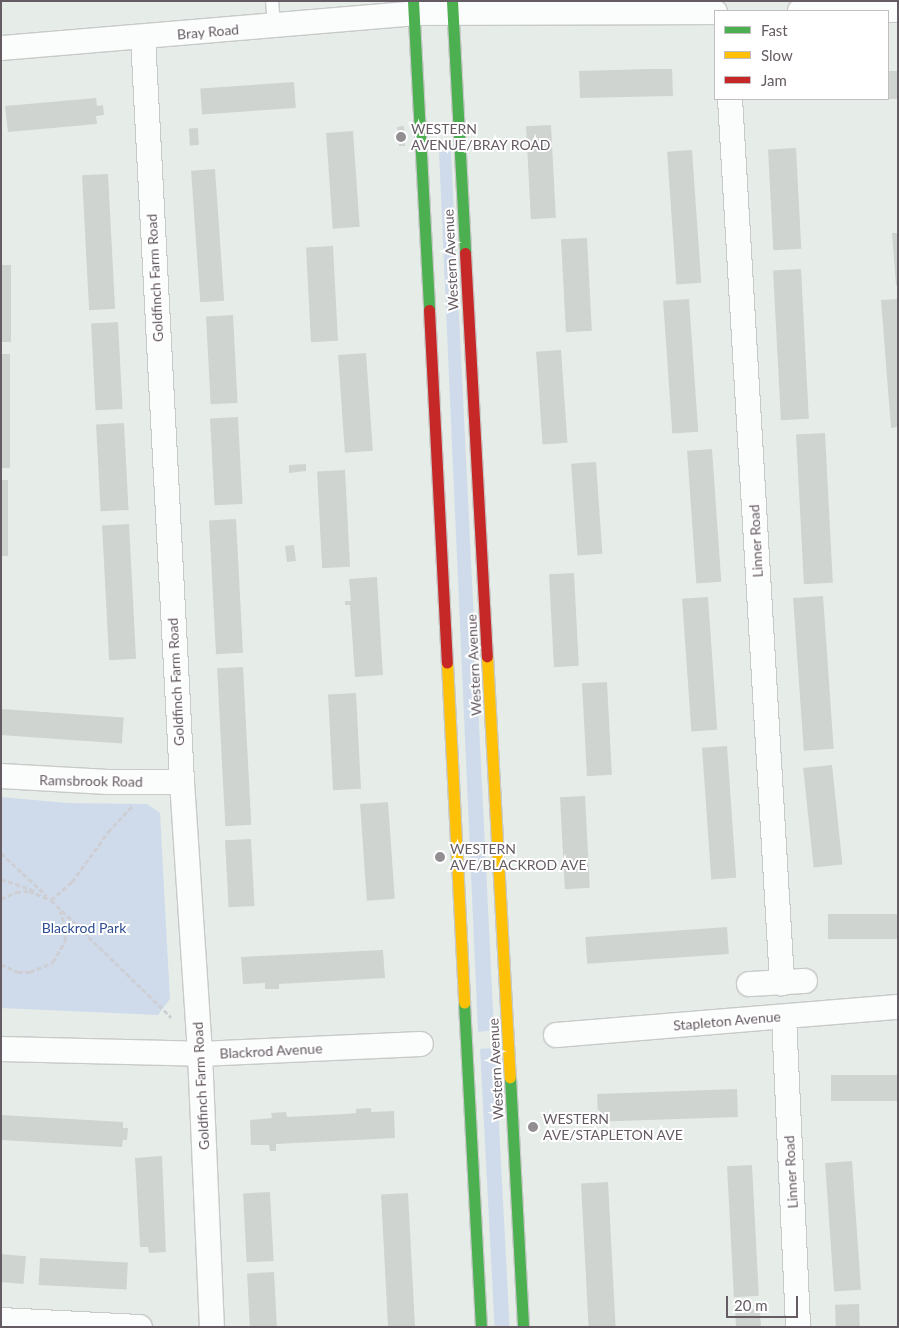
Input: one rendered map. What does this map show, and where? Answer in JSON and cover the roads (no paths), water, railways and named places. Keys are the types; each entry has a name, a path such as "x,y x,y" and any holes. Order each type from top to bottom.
{"street":[{"name":"Bray Road","path":"1,48 274,26 413,7 714,12"},
{"name":"Western Avenue","path":"413,7 481,1327"},
{"name":"Western Avenue","path":"452,8 509,1028 523,1327"},
{"name":"Goldfinch Farm Road","path":"143,38 182,782 200,1054 212,1327"},
{"name":"Linner Road","path":"730,100 793,982 748,984"},
{"name":"Ramsbrook Road","path":"1,776 108,782 182,782"},
{"name":"Stapleton Avenue","path":"556,1035 898,1008"},
{"name":"Linner Road","path":"784,1016 798,1327"},
{"name":"Blackrod Avenue","path":"1,1049 200,1054 422,1044"},
{"path":"1,1320 140,1327"}],"lane":[{"path":"272,1 274,26"}],"place":[{"name":"WESTERN AVENUE/BRAY ROAD","path":"401,137"},
{"name":"WESTERN AVE/BLACKROD AVE","path":"440,857"},
{"name":"WESTERN AVE/STAPLETON AVE","path":"533,1127"}],"park label":[{"name":"Blackrod Park","path":"84,928"}]}
